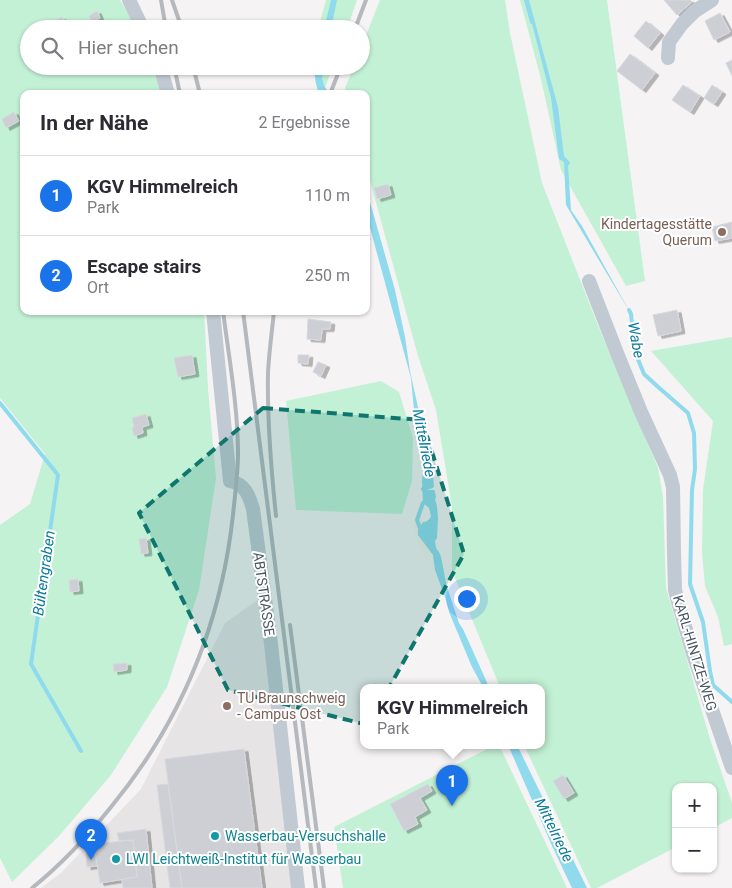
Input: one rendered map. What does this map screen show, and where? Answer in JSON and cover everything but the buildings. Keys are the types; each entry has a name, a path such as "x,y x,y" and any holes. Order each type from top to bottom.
{"street":[{"path":"129,0 139,20"},
{"path":"668,58 669,42 682,24 712,0"},
{"path":"163,75 167,90"},
{"name":"KARL-HINTZE-WEG","path":"589,281 641,412 670,475 673,487 673,543 678,602 693,654 732,768"},
{"name":"ABTSTRASSE","path":"213,315 230,481 239,484 246,491 250,497 253,509 271,644 298,888"}],"highlighted area":[{"path":"263,408 422,420 464,554 368,725 228,690 139,513"}],"shaded area":[{"name":"TU Braunschweig - Campus Ost","path":"259,599 294,888 41,888 61,873 141,789 225,623"}],"green space":[{"path":"0,0 120,0 132,20 20,20 20,75 155,75 160,90 20,90 20,315 204,315 208,389 216,478 199,590 167,687 111,775 59,836 12,882 0,858 0,525 30,504 45,454 0,398"},
{"path":"326,0 357,0 350,20 320,20"},
{"path":"380,0 505,0 510,33 542,183 597,323 658,468 663,497 666,588 710,739 732,803 732,818 717,826 717,783 672,783 672,849 597,888 591,888 526,749 545,749 545,684 499,684 452,571 452,507 436,410 418,356 370,181 370,90 346,90 345,88 350,75 370,75 370,25"},
{"path":"520,0 607,0 645,281 626,286 561,170 541,79"},
{"path":"314,75 330,75 324,90 321,90"},
{"path":"732,337 732,644 724,646 718,617 705,586 702,553 703,490 713,421 651,351"},
{"path":"381,381 399,392 413,438 412,481 402,514 296,510 286,401"},
{"path":"487,749 501,749 567,888 343,888 334,827"}],"sand":[{"path":"423,503 425,506 421,514 421,520 423,522 418,530 424,544 433,555 425,558 418,543 413,522"}],"water":[{"path":"331,0 337,0 333,20 326,20"},
{"path":"526,0 529,0 558,107 564,156 570,163 568,166 571,210 582,226 631,314 566,205 564,162 559,159 551,98"},
{"path":"315,75 322,75 327,90 318,90"},
{"path":"370,202 395,290 421,421 429,440 427,443 433,452 433,459 431,461 431,464 434,465 432,486 423,489 427,492 433,492 437,506 436,548 441,557 447,587 459,623 488,684 481,684 472,667 449,612 435,570 433,555 418,535 418,530 423,522 426,522 431,516 429,508 423,503 422,480 424,467 423,461 424,456 427,454 422,447 420,433 415,421 411,378 370,228"},
{"path":"510,749 519,749 587,888 572,888"}],"waterway":[{"name":"Wabe","path":"526,0 532,22"},
{"name":"Wabe","path":"629,310 635,352 644,374 688,413 694,433 695,469 692,490 690,584 703,622 713,685 732,702"},
{"name":"Bültengraben","path":"0,403 58,475 31,664 81,751"},
{"name":"Mittelriede","path":"431,477 432,486 423,489 426,492 433,492 433,498"},
{"name":"Mittelriede","path":"422,529 417,520 423,503 426,501"}],"railway":[{"path":"161,0 164,20"},
{"path":"172,0 179,20"},
{"path":"358,20 366,0"},
{"path":"176,75 179,90"},
{"path":"195,75 199,90"},
{"path":"332,90 337,75"},
{"path":"32,888 64,860 111,807 136,775 158,741 177,706 194,670 208,633 219,595 227,555 238,462 235,400 224,315"},
{"path":"244,315 316,888"},
{"path":"274,315 268,365 268,391 276,516"},
{"path":"290,625 324,888"}],"place":[{"name":"Kindertagesstätte Querum","path":"722,232"},
{"name":"TU Braunschweig - Campus Ost","path":"227,706"},
{"name":"KGV Himmelreich","path":"452,806"},
{"name":"Wasserbau-Versuchshalle","path":"215,836"},
{"name":"LWI Leichtweiß-Institut für Wasserbau","path":"116,859"},
{"name":"Escape stairs","path":"91,860"}]}
